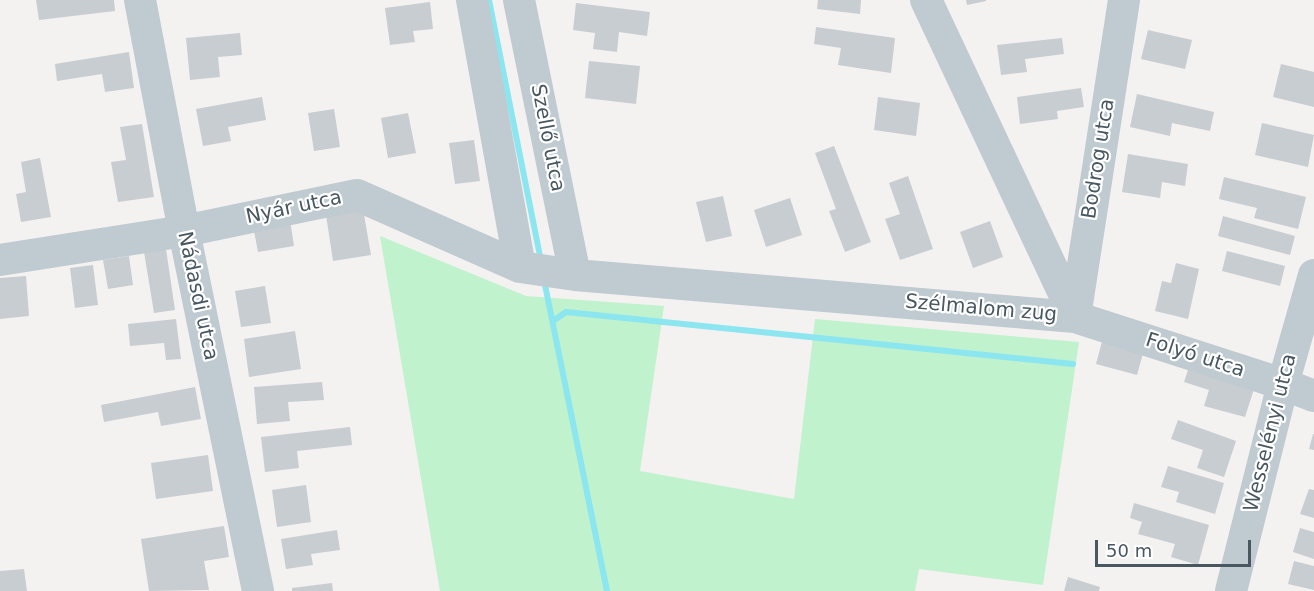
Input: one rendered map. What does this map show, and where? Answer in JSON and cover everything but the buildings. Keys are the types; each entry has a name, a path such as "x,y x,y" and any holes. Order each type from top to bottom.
{"street":[{"name":"Nádasdi utca","path":"140,0 184,231 258,591"},
{"path":"472,0 547,271"},
{"name":"Szellő utca","path":"519,0 547,271"},
{"name":"Szélmalom zug","path":"926,0 1074,317"},
{"name":"Bodrog utca","path":"1074,317 1124,0"},
{"name":"Nyár utca","path":"0,260 184,231 357,195 547,271"},
{"name":"Szélmalom zug","path":"547,271 1074,317"},
{"name":"Wesselényi utca","path":"1231,591 1283,384 1314,275"},
{"name":"Folyó utca","path":"1074,317 1314,396"}],"green space":[{"path":"380,236 526,296 664,306 640,471 794,499 815,319 1079,342 1043,585 919,569 915,591 440,591"}],"waterway":[{"path":"489,0 541,261"},
{"path":"544,280 607,591"},
{"path":"553,321 566,312 1073,364"}]}
